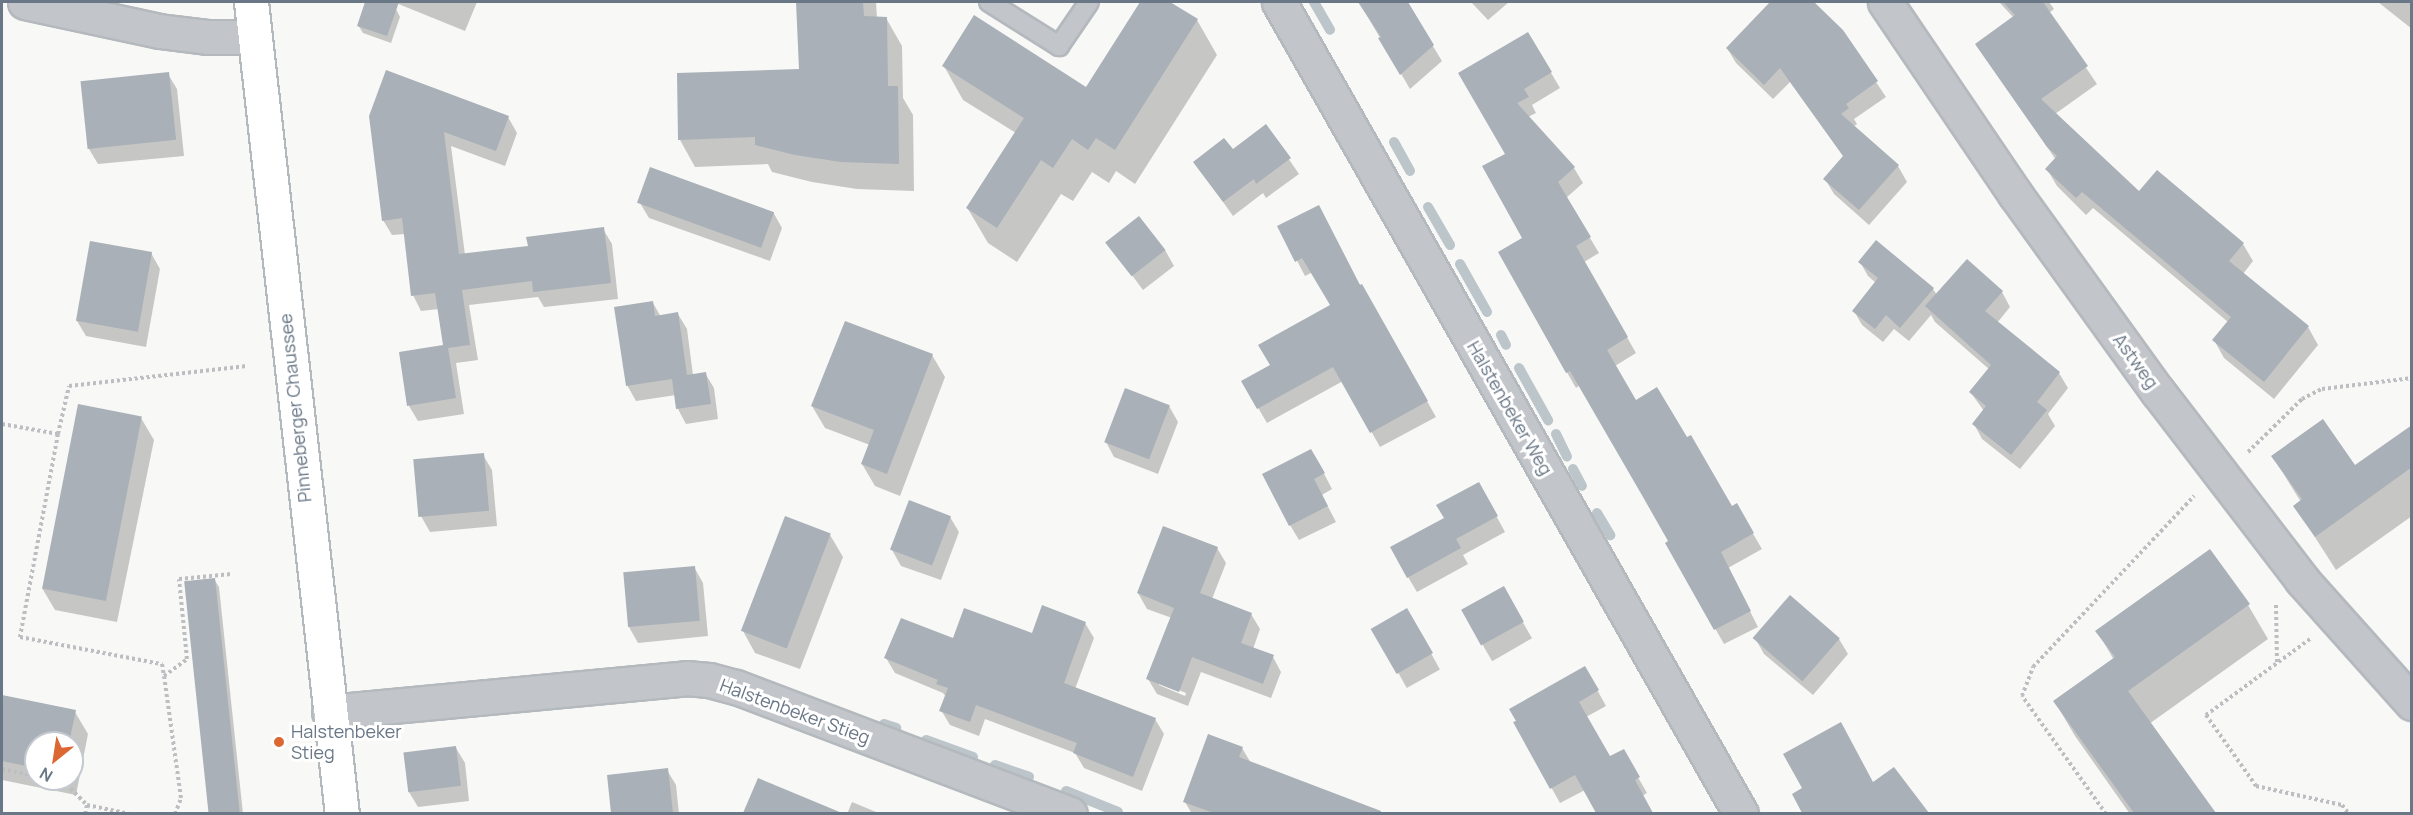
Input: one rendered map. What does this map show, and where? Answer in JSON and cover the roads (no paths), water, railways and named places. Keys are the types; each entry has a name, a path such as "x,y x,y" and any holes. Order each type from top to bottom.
{"main road":[{"name":"Pinneberger Chaussee","path":"251,2 342,813"}],"street":[{"path":"25,2 159,31 207,38 255,37"},
{"name":"Halstenbeker Weg","path":"1279,2 1741,813"},
{"name":"Astweg","path":"1885,2 2002,176 2158,392 2302,580 2412,703"},
{"name":"Halstenbeker Stieg","path":"329,711 686,678 709,680 736,687 1070,813"}],"lane":[{"path":"989,2 1059,46 1089,2"}],"waterway":[{"path":"1314,2 1330,30"},
{"path":"1394,142 1410,171"},
{"path":"1428,207 1450,245"},
{"path":"1460,264 1487,312"},
{"path":"1501,335 1506,345"},
{"path":"1519,368 1548,420"},
{"path":"1556,434 1567,457"},
{"path":"1573,469 1582,486"},
{"path":"1597,513 1610,535"},
{"path":"884,724 896,728"},
{"path":"926,740 973,757"},
{"path":"995,765 1029,777"},
{"path":"1066,791 1118,812"}],"place":[{"name":"Halstenbeker Stieg","path":"279,742"}]}
